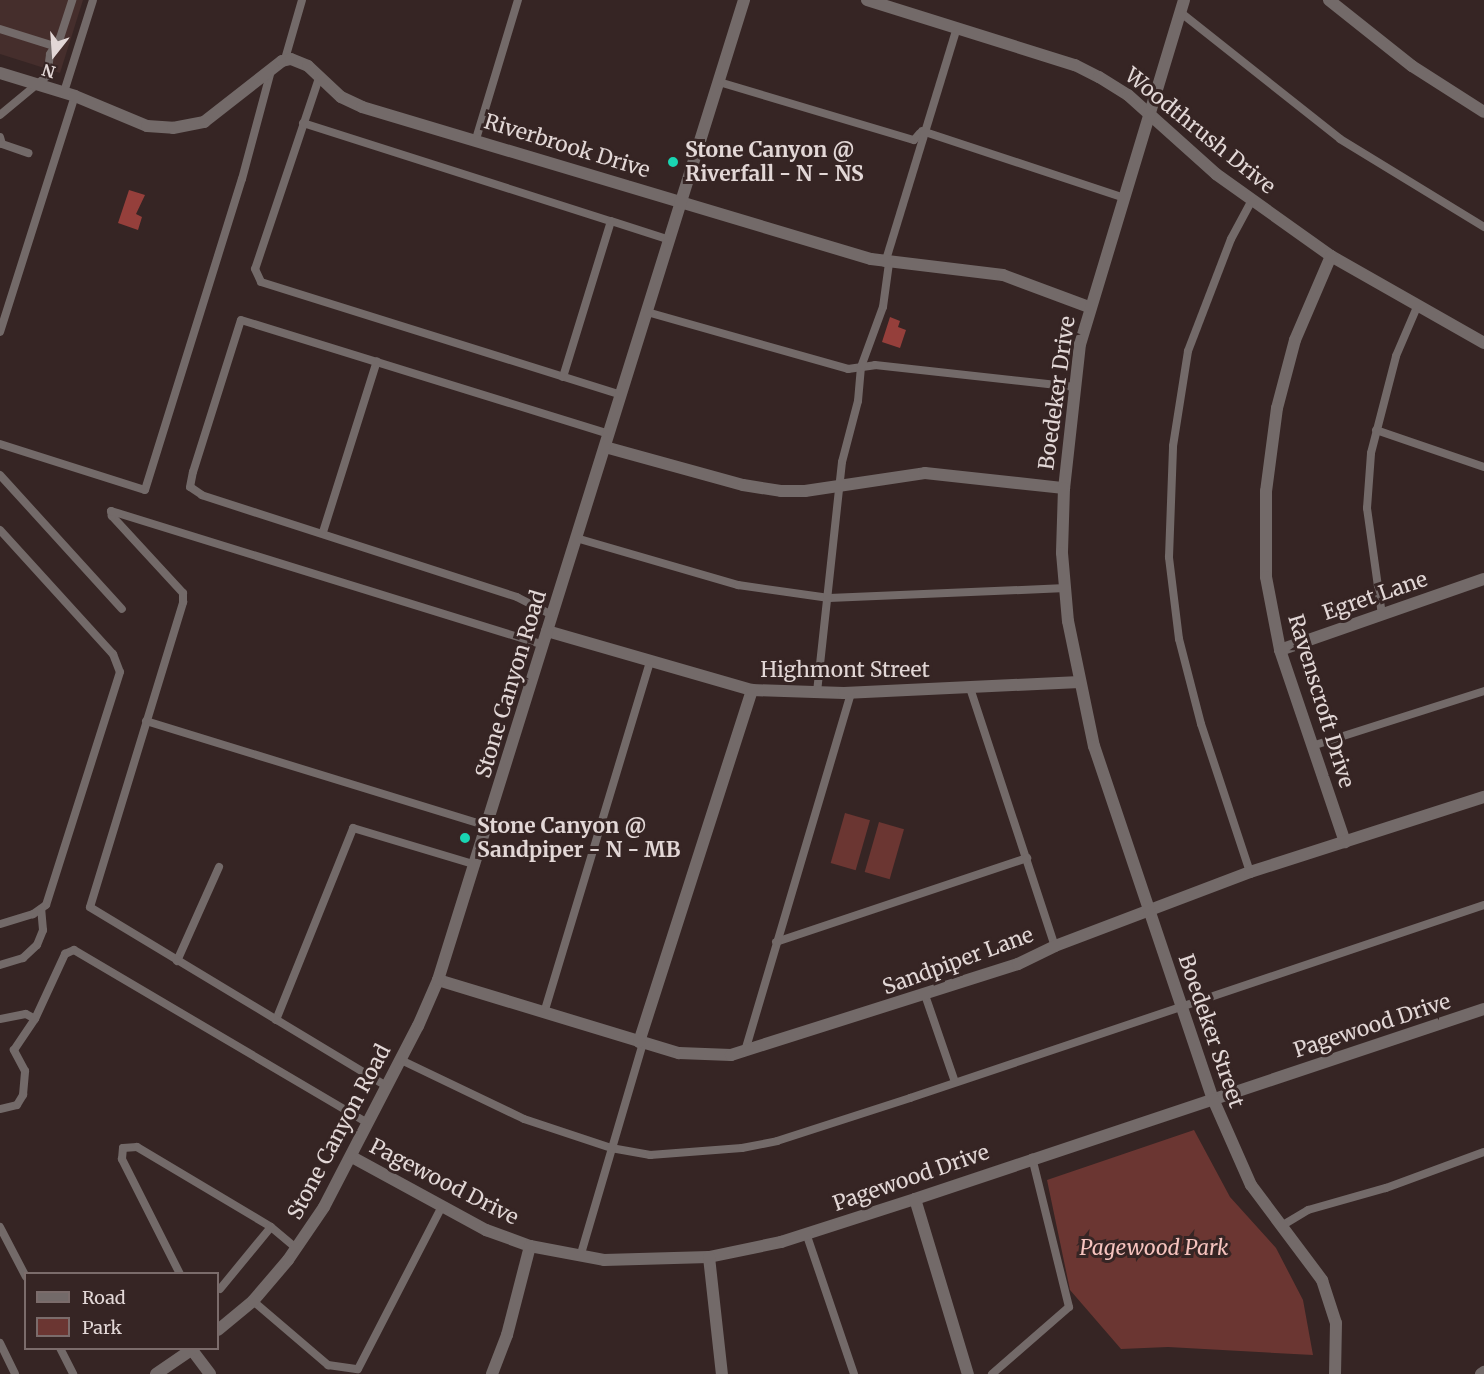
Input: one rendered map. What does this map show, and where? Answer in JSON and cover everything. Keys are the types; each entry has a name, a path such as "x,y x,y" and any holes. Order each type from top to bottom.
{"street":[{"name":"Stone Canyon Road","path":"219,1329 253,1301 296,1248 352,1157 438,980 476,866 744,0"},
{"name":"Woodthrush Drive","path":"867,0 1091,73 1128,95 1148,117 1252,200 1331,256 1417,308 1484,343"},
{"path":"1329,0 1412,66 1484,112"},
{"path":"1148,117 1182,6"},
{"path":"0,73 69,94 147,126 173,128 204,122 285,59"},
{"name":"Riverbrook Drive","path":"285,59 300,62 341,97 362,106 887,263 958,267 1003,275 1089,307"},
{"name":"Boedeker Drive","path":"1080,682 1066,588 1064,489 1073,387 1089,307 1148,117"},
{"name":"Ravenscroft Drive","path":"1331,256 1295,340 1277,408 1266,491 1266,577 1280,650 1345,842"},
{"path":"605,447 743,485 805,491 925,473 1064,489"},
{"name":"Egret Lane","path":"1280,650 1484,579"},
{"name":"Highmont Street","path":"547,631 752,690 851,693 1080,682"},
{"name":"Boedeker Street","path":"1080,682 1094,746 1213,1099 1251,1185 1310,1260 1331,1303 1336,1323 1335,1374"},
{"path":"641,1042 752,690"},
{"name":"Sandpiper Lane","path":"438,980 641,1042 710,1057 745,1051 1018,964 1055,946 1250,872 1484,797"},
{"name":"Pagewood Drive","path":"352,1157 486,1230 530,1246 580,1257 663,1261 709,1257 806,1233 915,1199 1032,1157 1484,1009"},
{"path":"915,1199 968,1374"},
{"path":"492,1374 507,1335 530,1246"},
{"path":"709,1257 722,1374"},
{"path":"156,1374 192,1350"},
{"path":"194,1350 210,1374"}],"lane":[{"path":"0,115 40,85 47,76 54,46 72,0"},
{"path":"0,333 69,94 93,0"},
{"path":"285,59 302,0"},
{"path":"476,139 518,0"},
{"path":"1182,6 1340,139 1484,227"},
{"path":"817,692 842,462 861,383 861,367 883,307 887,263 922,131 957,28"},
{"path":"0,29 54,46"},
{"path":"0,444 145,490 242,179 271,70"},
{"path":"319,78 255,269 261,282 621,395"},
{"path":"719,82 914,140 922,131"},
{"path":"303,123 670,240"},
{"path":"922,131 1122,197"},
{"path":"0,137 2,144 28,153"},
{"path":"1250,872 1201,724 1179,639 1169,558 1173,446 1188,351 1231,239 1252,200"},
{"path":"563,377 611,221"},
{"path":"1382,615 1367,508 1376,430 1396,356 1417,308"},
{"path":"647,312 848,369 875,365 1073,387"},
{"path":"552,615 517,597 323,532 202,495 190,487 193,472 241,320 609,434"},
{"path":"323,532 377,361"},
{"path":"1376,430 1484,467"},
{"path":"0,475 122,609"},
{"path":"388,1087 90,907 183,597 112,516 114,509 543,645"},
{"path":"0,530 119,664 46,905 0,924"},
{"path":"576,538 738,585 829,598 1066,588"},
{"path":"544,1013 650,661"},
{"path":"970,688 1055,946"},
{"path":"1312,746 1484,691"},
{"path":"745,1051 851,693"},
{"path":"146,721 488,826"},
{"path":"276,1020 353,828 476,866"},
{"path":"776,942 1027,858"},
{"path":"177,961 219,867"},
{"path":"401,1060 524,1119 611,1148 650,1155 742,1148 777,1142 1484,905"},
{"path":"0,965 23,958 37,945 43,930 41,909"},
{"path":"0,1109 17,1105 23,1095 26,1071 14,1050 35,1019 65,954 74,950 369,1124"},
{"path":"925,995 955,1082"},
{"path":"0,1018 26,1014 35,1019"},
{"path":"580,1257 641,1042"},
{"path":"179,1272 122,1159 123,1148 137,1147 271,1227 296,1248"},
{"path":"1283,1225 1308,1210 1386,1188 1484,1152"},
{"path":"992,1374 1069,1307 1032,1157"},
{"path":"253,1301 328,1365 358,1369 442,1206"},
{"path":"0,1227 24,1272"},
{"path":"220,1289 271,1227"},
{"path":"806,1233 854,1374"},
{"path":"0,1343 15,1374"},
{"path":"61,1350 73,1374"}],"shaded area":[{"path":"0,0 83,0 60,73 0,54"},
{"path":"129,190 145,195 136,214 142,217 138,230 118,223"},
{"path":"890,317 900,321 898,327 906,330 900,348 882,342"}],"green space":[{"path":"845,813 870,820 856,870 831,863"},
{"path":"879,822 904,829 890,879 865,872"},
{"name":"Pagewood Park","path":"1194,1130 1230,1197 1276,1248 1303,1300 1313,1355 1168,1347 1121,1349 1070,1290 1047,1180"}],"place":[{"name":"Stone Canyon @ Riverfall - N - NS","path":"673,162"},
{"name":"Stone Canyon @ Sandpiper - N - MB","path":"465,838"}]}
